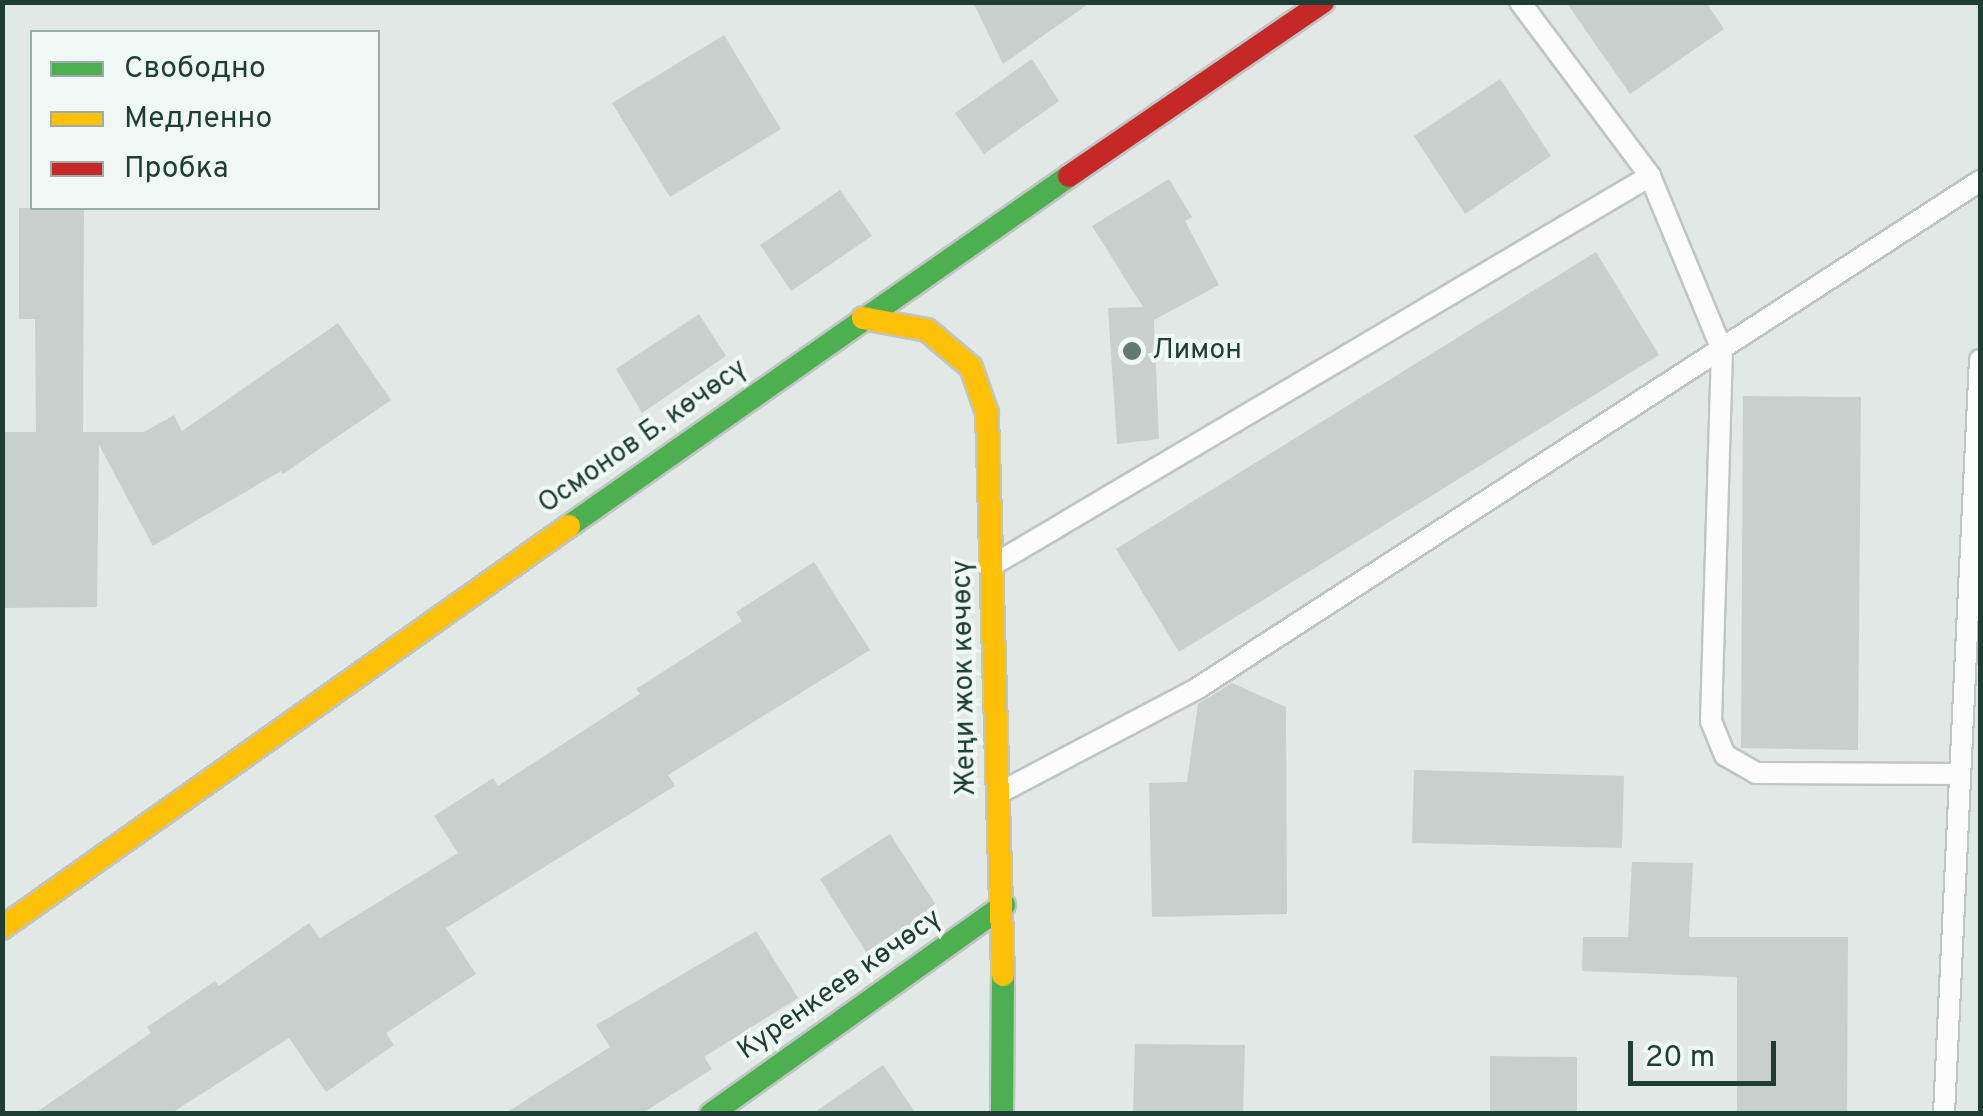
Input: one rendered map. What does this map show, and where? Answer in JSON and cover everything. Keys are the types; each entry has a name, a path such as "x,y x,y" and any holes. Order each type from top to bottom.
{"main road":[{"name":"Осмонов Б. көчөсү","path":"2,928 863,318 1323,2"},
{"name":"Жеңи жок көчөсү","path":"863,318 927,330 971,367 987,413 997,794 1004,905 1002,1114"},
{"name":"Куренкеев көчөсү","path":"711,1114 1004,905"}],"lane":[{"path":"1520,2 1650,176 1722,350 1711,721 1726,756 1756,773 1960,774"},
{"path":"992,566 1650,176"},
{"path":"997,794 1198,688 1980,181"},
{"path":"1944,1114 1980,360"}],"building":[{"path":"973,2 1091,2 1003,64"},
{"path":"1566,2 1706,2 1724,29 1630,94"},
{"path":"724,35 781,129 670,197 612,103"},
{"path":"1032,59 1059,101 984,154 955,113"},
{"path":"1500,79 1551,156 1465,214 1414,136"},
{"path":"1169,179 1192,217 1185,221 1219,285 1154,320 1159,439 1117,444 1108,308 1143,307 1092,226"},
{"path":"840,190 872,236 791,291 760,245"},
{"path":"19,208 84,210 83,432 144,432 174,415 182,431 338,323 391,400 283,474 281,471 153,546 99,445 97,607 2,608 2,432 36,432 35,319 19,319"},
{"path":"1596,252 1659,355 1179,652 1116,549"},
{"path":"699,314 726,356 642,413 616,369"},
{"path":"1743,396 1861,397 1858,750 1741,748"},
{"path":"814,562 870,650 668,775 675,786 446,928 476,974 386,1033 394,1045 326,1092 289,1038 170,1114 34,1114 151,1033 147,1027 215,981 219,986 309,923 320,938 458,853 434,816 493,778 498,786 640,694 636,689 742,621 736,612"},
{"path":"1232,683 1286,707 1287,914 1152,917 1149,783 1187,782 1198,704"},
{"path":"1414,770 1624,776 1622,848 1412,843"},
{"path":"890,834 937,907 866,952 820,879"},
{"path":"1632,862 1693,863 1689,937 1848,937 1847,1114 1737,1114 1737,977 1582,971 1583,937 1628,937"},
{"path":"756,931 798,998 704,1057 712,1069 641,1114 504,1114 610,1047 596,1025"},
{"path":"1135,1044 1245,1045 1243,1114 1133,1114"},
{"path":"1490,1056 1577,1057 1577,1114 1490,1114"},
{"path":"883,1065 916,1114 812,1114"}],"traffic: fast":[{"path":"569,526 1069,176"},
{"path":"711,1114 1004,905"},
{"path":"1002,1114 1003,975"}],"traffic: slow":[{"path":"863,318 927,330 971,367 987,413 1003,975"},
{"path":"2,928 569,526"}],"traffic: jam":[{"path":"1069,176 1323,2"}],"place":[{"name":"Лимон","path":"1132,351"}]}
